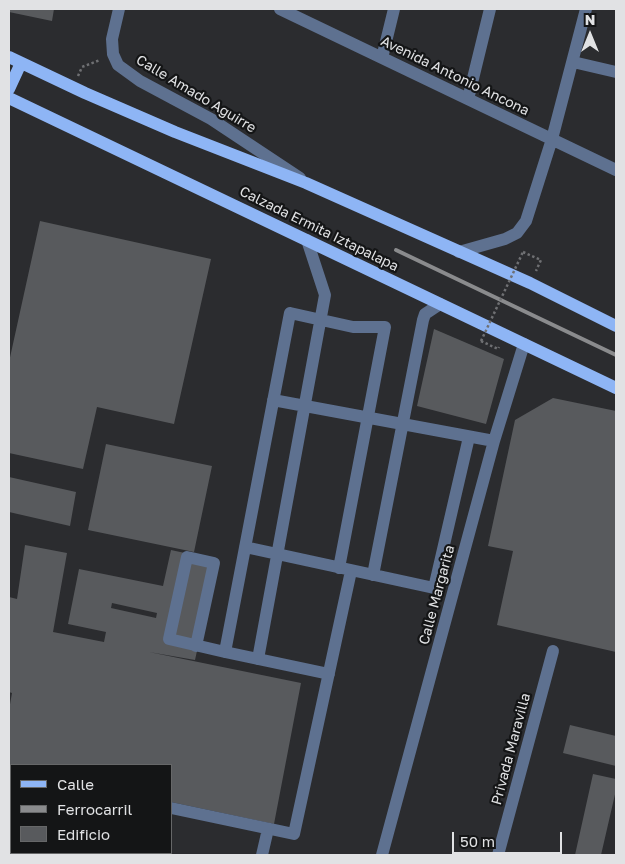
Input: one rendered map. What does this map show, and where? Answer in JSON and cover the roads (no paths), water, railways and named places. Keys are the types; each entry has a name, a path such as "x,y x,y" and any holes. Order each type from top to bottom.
{"main road":[{"path":"9,57 175,132 306,183 530,283 616,326"},
{"path":"9,89 21,63"},
{"name":"Calzada Ermita Iztapalapa","path":"9,98 616,388"}],"street":[{"name":"Calle Amado Aguirre","path":"119,9 112,39 113,54 118,65 140,81 211,119 275,160 306,183"},
{"name":"Avenida Antonio Ancona","path":"280,9 300,13 382,58 616,170"},
{"path":"382,58 394,9"},
{"path":"468,99 490,9"},
{"path":"459,252 506,240 517,233 526,221 552,139 586,9"},
{"path":"573,62 616,72"},
{"path":"258,659 325,295 307,240"},
{"path":"373,575 422,320 425,314 440,304"},
{"path":"172,808 294,834 329,674 368,418 385,327 353,327 290,313 225,652"},
{"name":"Calle Margarita","path":"382,855 494,441 524,344"},
{"path":"273,400 494,441"},
{"path":"245,547 434,588 469,437"},
{"path":"448,526 470,530"},
{"path":"196,646 214,563 187,557 169,639 196,646 329,674"},
{"name":"Privada Maravilla","path":"498,855 553,651"},
{"path":"262,855 268,829"}],"railway":[{"path":"396,250 616,355"}]}
